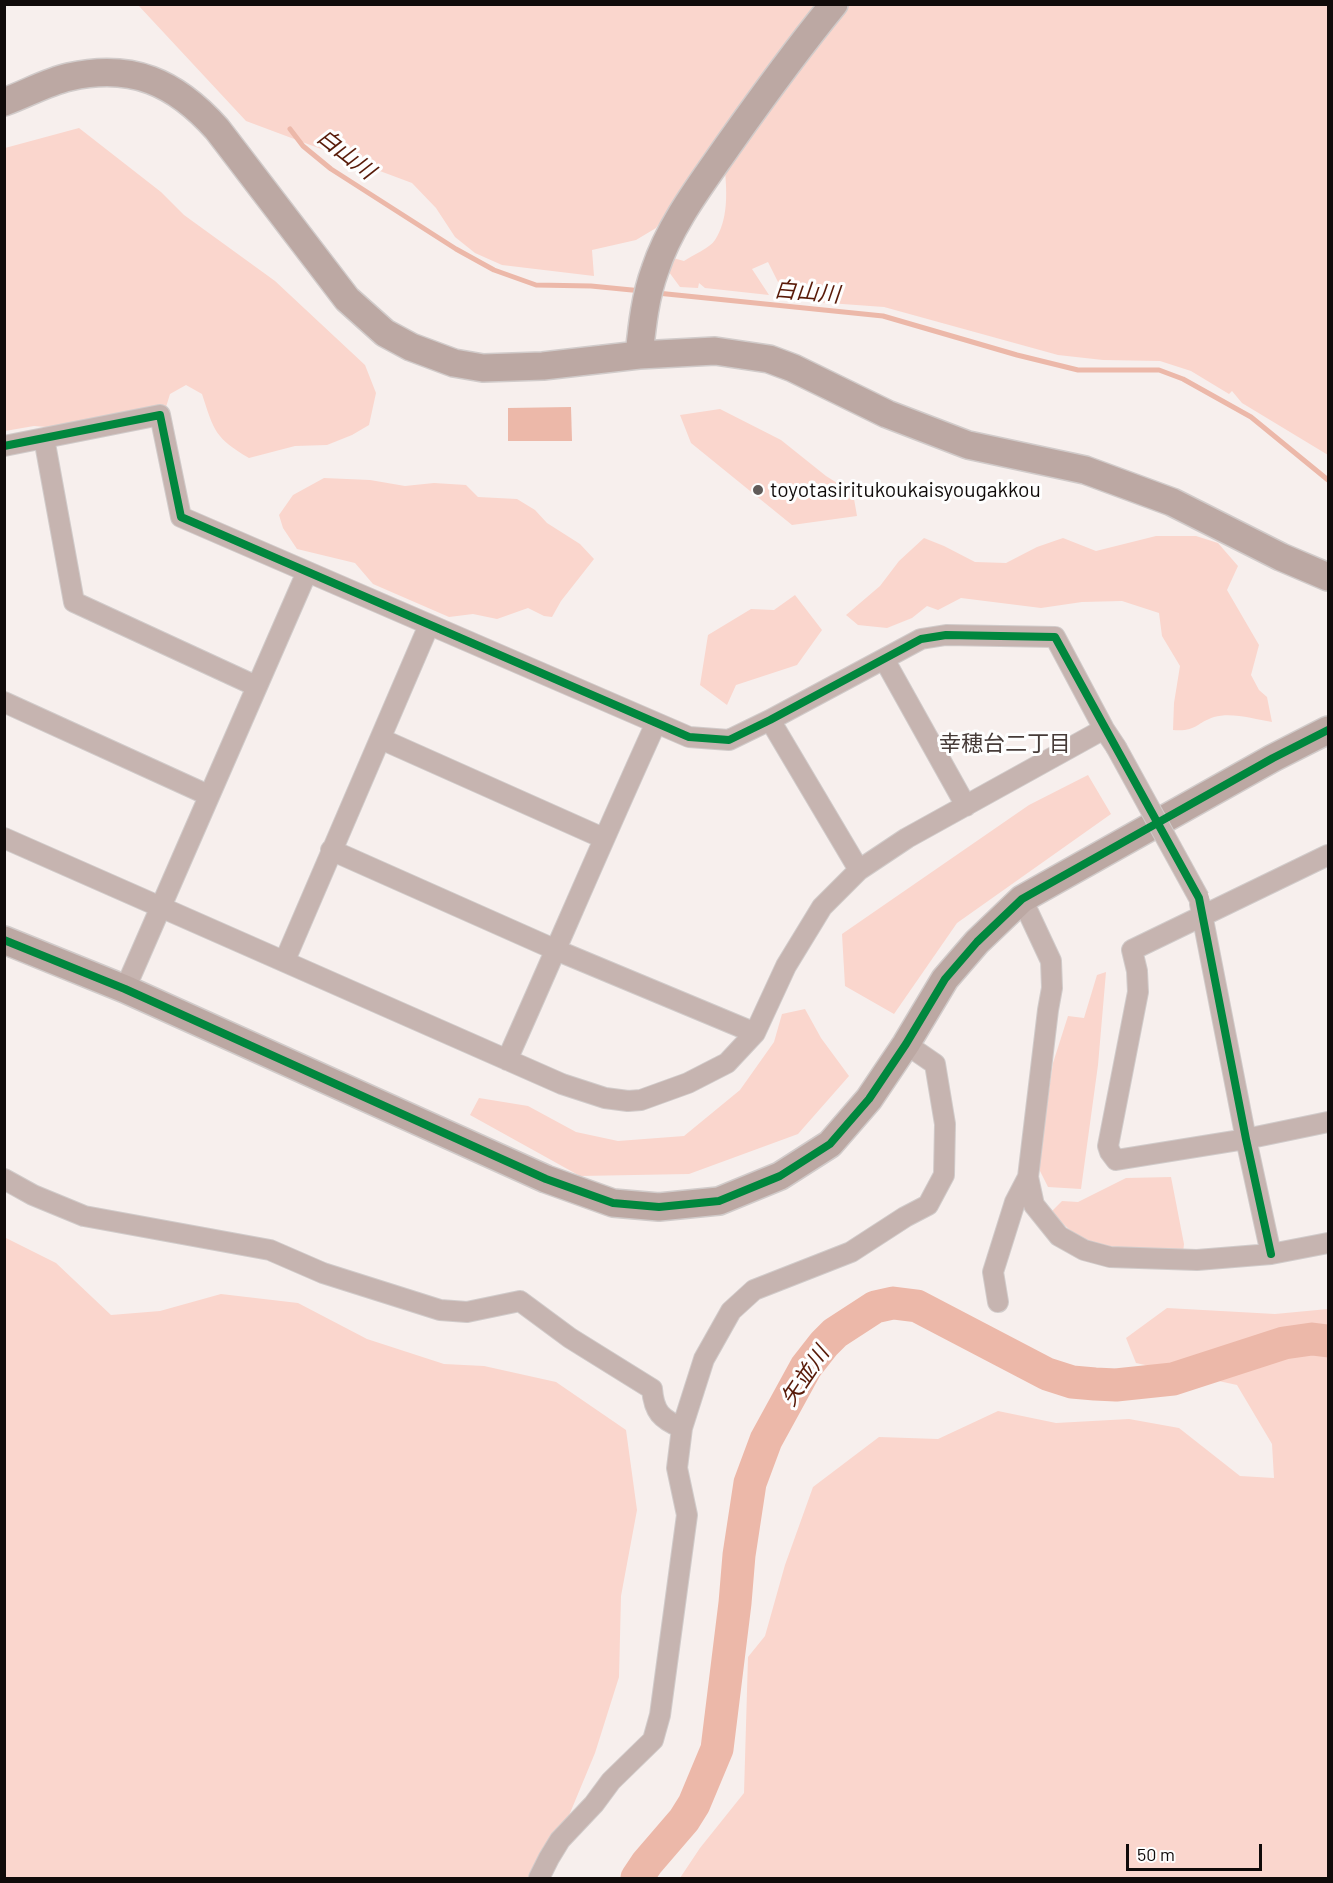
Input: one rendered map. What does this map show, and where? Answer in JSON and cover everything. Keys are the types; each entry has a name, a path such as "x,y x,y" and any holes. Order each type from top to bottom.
{"street":[{"path":"639,355 643,322 655,269 676,225 705,179 794,53 834,4"},
{"path":"4,102 67,78 115,72 147,77 179,94 200,110 217,129 347,299 385,333 411,347 454,363 483,368 543,366 639,355 715,351 769,359 793,368 887,414 968,445 1084,470 1172,502 1281,557 1329,577"},
{"path":"4,446 160,415 181,517 689,737 729,740 921,639 946,635 1055,637 1201,907 1271,1254"},
{"path":"44,438 74,602 256,686"},
{"path":"125,989 307,572"},
{"path":"285,960 429,625"},
{"path":"884,659 966,806"},
{"path":"4,702 208,795"},
{"path":"770,720 859,870"},
{"path":"507,1060 603,838 656,723"},
{"path":"4,838 562,1084 605,1098 641,1100 688,1083 727,1063 755,1034 786,966 822,907 859,870 907,838 1104,729"},
{"path":"4,940 125,989 546,1179 614,1203 659,1207 719,1201 780,1176 830,1144 869,1099 906,1044 945,979 977,942 1022,899 1273,758 1329,730"},
{"path":"381,739 603,838"},
{"path":"331,850 556,950 755,1034"},
{"path":"1328,857 1201,907 1132,950 1137,971 1138,992 1108,1146 1116,1160 1246,1139 1329,1122"},
{"path":"1022,899 1051,961 1052,988 1028,1177 1034,1205 1059,1236 1084,1250 1110,1257 1197,1260 1271,1254 1329,1244"},
{"path":"539,1878 560,1840 594,1804 611,1781 653,1740 660,1715 687,1515 677,1468 682,1428 704,1359 731,1311 754,1290 851,1252 928,1205 944,1175 945,1124 935,1064 906,1044"},
{"path":"998,1302 993,1272 1015,1202 1028,1177"},
{"path":"4,1179 33,1195 84,1216 270,1250 323,1273 440,1310 467,1312 520,1301 570,1338 652,1389 653,1404 665,1421 682,1428"}],"shaded area":[{"path":"138,5 819,5 656,228 636,240 592,250 594,276 502,265 475,253 455,237 436,208 412,183 246,121"},
{"path":"849,5 1328,5 1328,455 1242,403 1232,391 1229,394 1191,371 1160,361 1103,360 1058,355 884,307 801,301 778,282 768,262 752,269 769,295 705,288 699,283 698,288 680,287 666,268 673,258 684,261 713,243 724,215 725,171 800,64"},
{"path":"79,128 161,192 184,215 275,281 365,365 376,393 369,425 327,445 295,446 249,458 222,439 213,425 202,394 186,385 170,394 166,407 47,427 34,426 5,431 5,148"},
{"path":"571,407 572,441 508,441 508,408"},
{"path":"720,409 781,440 826,476 853,493 857,516 792,525 691,443 680,415"},
{"path":"324,478 370,480 405,486 434,483 466,485 478,497 517,499 535,510 547,523 580,544 594,559 561,601 552,617 544,616 528,608 497,619 473,614 449,617 373,584 355,563 297,549 283,528 279,515 293,495"},
{"path":"1156,536 1196,536 1218,543 1238,566 1227,590 1259,645 1251,675 1259,690 1267,697 1272,722 1228,715 1208,719 1187,730 1173,730 1174,703 1180,666 1162,636 1159,613 1122,601 1082,602 1041,608 961,598 938,610 927,606 912,618 887,628 858,625 846,615 880,586 899,561 924,538 975,562 1006,563 1037,547 1063,538 1096,551"},
{"path":"795,595 822,630 797,665 736,685 727,705 700,685 708,635 751,609 774,610"},
{"path":"1088,775 1111,814 957,923 894,1014 845,986 842,934 1029,805"},
{"path":"1106,972 1098,1065 1081,1189 1048,1187 1038,1167 1053,1063 1068,1016 1084,1018 1097,975"},
{"path":"805,1009 821,1038 849,1076 798,1134 689,1174 580,1176 470,1115 479,1098 528,1106 576,1132 618,1141 684,1136 740,1090 774,1042 782,1014"},
{"path":"1171,1177 1184,1244 1182,1261 1105,1264 1051,1212 1062,1201 1078,1202 1126,1178"},
{"path":"4,1237 56,1263 111,1315 160,1311 221,1294 298,1303 367,1339 444,1364 484,1366 556,1382 626,1430 637,1510 621,1596 619,1677 595,1753 543,1878 5,1878"},
{"path":"1167,1308 1275,1314 1328,1309 1328,1878 680,1878 700,1848 744,1793 748,1657 765,1636 785,1565 813,1487 879,1437 938,1439 998,1411 1056,1423 1129,1419 1179,1428 1240,1476 1274,1478 1272,1444 1237,1385 1136,1363 1126,1338"}],"waterway":[{"name":"白山川","path":"290,129 303,146 331,169 456,249 494,270 536,285 591,286 642,291"},
{"name":"白山川","path":"657,293 883,316 1017,355 1078,370 1159,370 1183,379 1251,417 1328,480"},
{"name":"矢並川","path":"637,1878 684,1820 694,1804 717,1749 739,1555 750,1483 766,1440 806,1367 835,1333 875,1307 893,1303 917,1306 1047,1374 1072,1382 1116,1385 1173,1379 1284,1343 1312,1339 1328,1341"}],"cycle path":[{"path":"4,446 160,415 181,517 689,737 729,740 921,639 946,635 1055,637 1199,898 1271,1254"},
{"path":"4,940 125,989 546,1179 613,1203 659,1207 719,1201 780,1176 830,1144 869,1099 906,1044 945,979 977,942 1022,899 1273,758 1328,730"}],"place":[{"name":"toyotasiritukoukaisyougakkou","path":"758,490"}],"district":[{"name":"幸穂台二丁目","path":"1005,744"}]}
